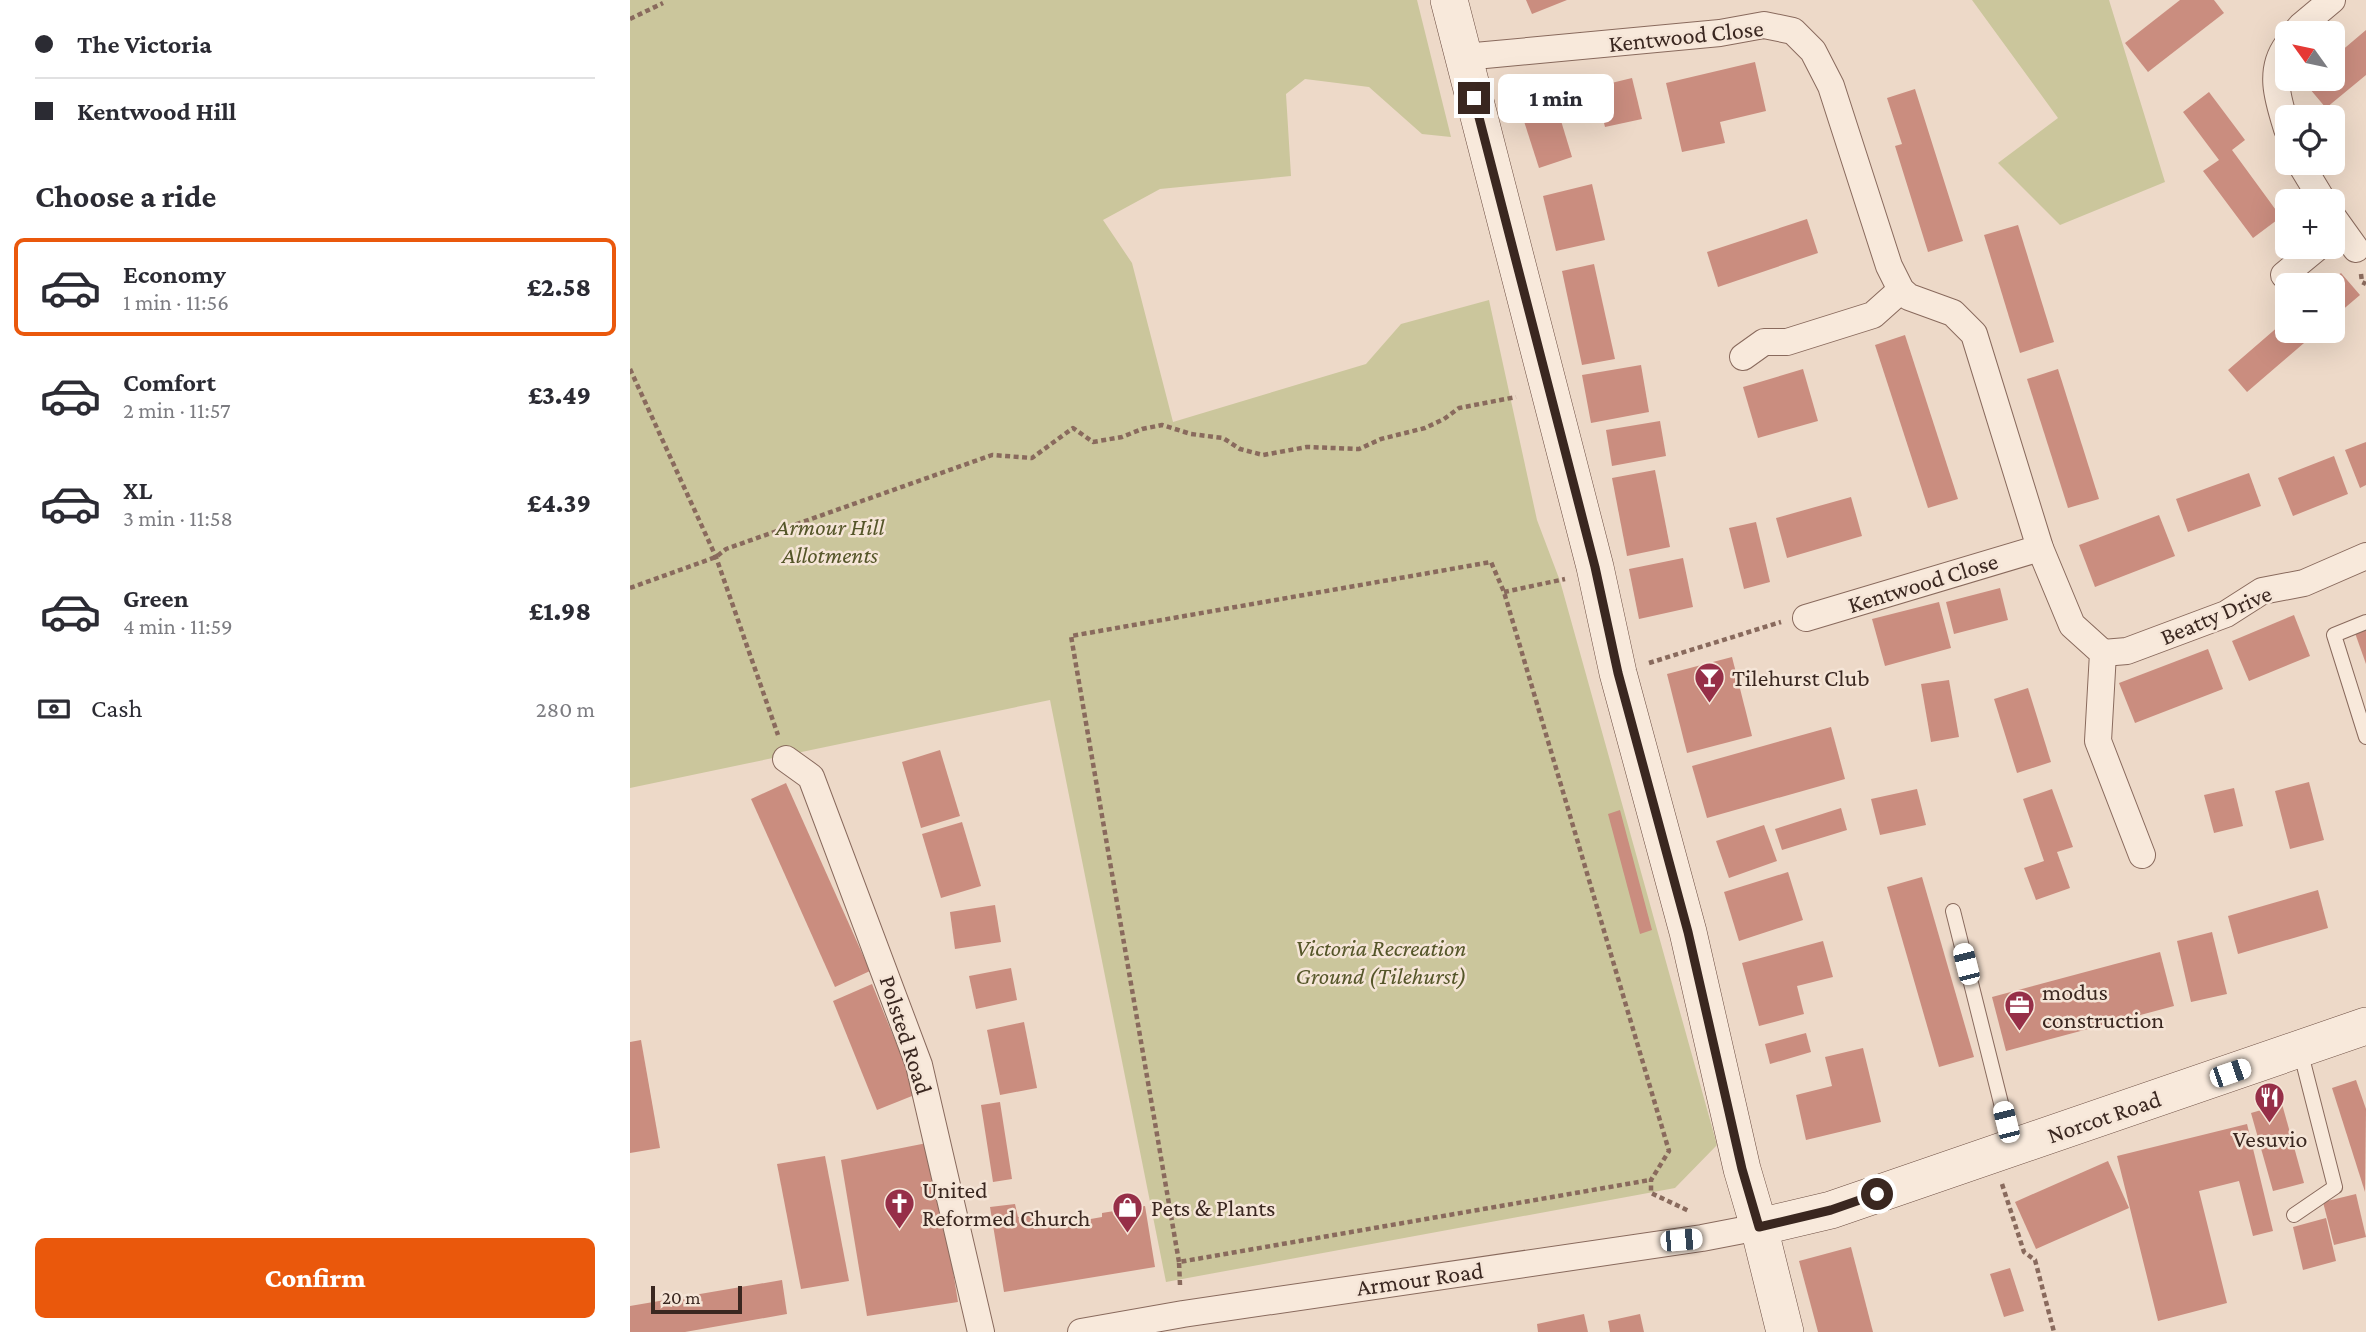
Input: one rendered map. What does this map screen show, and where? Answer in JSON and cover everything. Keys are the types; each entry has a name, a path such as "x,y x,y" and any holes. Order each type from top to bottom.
{"street":[{"path":"1449,0 1595,567 1618,673 1688,932 1742,1169 1785,1332"},
{"path":"2307,21 2332,0"},
{"name":"Kentwood Close","path":"1464,57 1720,33 1765,25 1793,31 1812,51 1830,86 1889,266 1901,290"},
{"path":"2286,273 2303,259"},
{"path":"1743,356 1764,342 1787,342 1873,315 1901,290 1909,297 1953,313 1974,334 2040,548 2071,625 2103,653 2098,741 2142,855"},
{"name":"Kentwood Close","path":"1806,618 2040,548"},
{"name":"Beatty Drive","path":"2103,653 2127,651 2226,614 2262,591 2304,583 2366,556"},
{"name":"Polsted Road","path":"786,759 811,777 919,1065 981,1332"},
{"name":"Norcot Road","path":"1759,1227 1831,1210 2366,1026"},
{"name":"Armour Road","path":"1087,1332 1182,1314 1702,1238 1759,1227"}],"lane":[{"path":"2366,622 2334,635 2366,737"},
{"path":"1953,911 2003,1152"},
{"path":"2294,1215 2335,1187 2300,1049"}],"path":[{"path":"630,19 663,3"},
{"path":"630,369 716,557 786,759"},
{"path":"630,588 716,557 726,549 992,456 1032,458 1073,428 1093,442 1162,425 1191,434 1223,438 1240,449 1263,454 1307,447 1359,449 1381,439 1425,428 1459,408 1549,390"},
{"path":"1182,1314 1179,1262 1071,636 1491,562 1504,592 1669,1151 1651,1180 1651,1193 1696,1214"},
{"path":"1504,592 1560,581"},
{"path":"1618,673 1789,620 1806,618"},
{"path":"2003,1152 2024,1252 2035,1260 2054,1332"},
{"path":"1179,1262 1651,1180"}],"green space":[{"path":"630,0 1417,0 1451,137 1422,134 1369,87 1305,79 1286,94 1291,176 1160,189 1103,220 1132,263 1173,422 1366,364 1401,324 1489,300 1537,520 1560,581 1717,1145 1675,1188 1166,1282 1050,700 630,788"},
{"path":"1972,0 2109,0 2165,182 2060,225 1998,163 2058,118"}],"building":[{"path":"1526,0 1567,0 1532,14"},
{"path":"2180,0 2214,0 2224,13 2148,72 2125,43"},
{"path":"2366,30 2366,75 2330,105 2323,105 2312,91 2345,91 2345,48"},
{"path":"1755,62 1766,111 1720,122 1725,143 1682,152 1666,83"},
{"path":"1632,78 1642,119 1605,127 1595,87"},
{"path":"1915,89 1963,241 1928,252 1895,146 1902,144 1887,98"},
{"path":"2209,92 2245,140 2232,150 2275,209 2275,222 2253,238 2203,171 2219,160 2183,112"},
{"path":"1555,101 1572,157 1539,168 1521,112"},
{"path":"1592,184 1605,240 1556,251 1543,196"},
{"path":"1807,219 1818,253 1718,287 1707,252"},
{"path":"2018,225 2054,342 2020,353 1984,235"},
{"path":"1594,264 1615,359 1582,365 1562,271"},
{"path":"2345,278 2360,295 2345,308"},
{"path":"2275,329 2275,343 2304,343 2247,392 2228,370"},
{"path":"1905,335 1958,499 1928,508 1875,345"},
{"path":"1641,365 1649,412 1591,423 1582,375"},
{"path":"1803,369 1818,421 1758,438 1743,387"},
{"path":"2058,369 2099,499 2068,508 2027,379"},
{"path":"1660,421 1666,456 1612,466 1606,430"},
{"path":"2366,442 2366,485 2360,488 2345,450"},
{"path":"2334,456 2348,494 2293,516 2278,478"},
{"path":"1655,470 1670,547 1627,556 1612,478"},
{"path":"2249,473 2261,506 2188,532 2176,499"},
{"path":"1851,497 1862,536 1787,558 1776,518"},
{"path":"2159,515 2175,556 2095,587 2079,545"},
{"path":"1756,522 1770,582 1744,589 1729,528"},
{"path":"1683,558 1693,607 1639,619 1629,569"},
{"path":"2000,588 2008,620 1954,634 1946,602"},
{"path":"1939,602 1951,648 1885,666 1872,619"},
{"path":"2294,615 2310,656 2249,681 2232,641"},
{"path":"2366,629 2366,664 2355,633"},
{"path":"2208,649 2223,689 2135,723 2119,683"},
{"name":"Tilehurst Club","path":"1732,657 1752,736 1687,753 1667,674"},
{"path":"1949,680 1959,737 1931,742 1921,684"},
{"path":"2028,688 2051,762 2017,773 1994,699"},
{"path":"1831,727 1845,779 1707,818 1692,766"},
{"path":"940,750 960,816 921,828 902,762"},
{"path":"2309,782 2324,840 2290,849 2275,791"},
{"path":"786,783 870,971 835,987 751,799"},
{"path":"2234,788 2243,826 2214,833 2204,795"},
{"path":"1917,789 1926,825 1880,835 1871,799"},
{"path":"2052,789 2073,847 2057,852 2070,888 2036,900 2024,868 2044,861 2023,799"},
{"path":"1841,808 1847,830 1782,850 1775,829"},
{"path":"1620,810 1652,930 1640,934 1608,814"},
{"path":"962,822 981,886 941,898 922,834"},
{"path":"1764,825 1777,861 1729,878 1716,841"},
{"path":"1788,872 1803,920 1739,941 1724,892"},
{"path":"1922,877 1974,1057 1939,1067 1887,887"},
{"path":"2318,890 2328,928 2238,954 2228,916"},
{"path":"995,905 1001,942 955,949 950,912"},
{"path":"2212,932 2227,994 2191,1002 2177,941"},
{"path":"1823,941 1833,977 1797,986 1804,1014 1759,1026 1742,963"},
{"path":"2160,952 2174,1006 2006,1051 1992,997"},
{"path":"1011,968 1017,1000 976,1009 969,976"},
{"path":"872,984 917,1094 877,1110 833,1001"},
{"path":"1024,1022 1037,1088 1000,1095 987,1030"},
{"path":"1806,1033 1811,1052 1770,1064 1765,1044"},
{"path":"641,1040 660,1148 630,1153 630,1042"},
{"path":"1863,1048 1881,1122 1806,1140 1796,1095 1832,1086 1825,1057"},
{"path":"2356,1080 2366,1109 2365,1192 2332,1088"},
{"path":"1000,1102 1012,1179 993,1182 981,1105"},
{"path":"2282,1104 2304,1183 2273,1191 2251,1113"},
{"path":"2247,1124 2273,1231 2253,1236 2239,1181 2199,1191 2227,1303 2158,1321 2117,1156"},
{"name":"United Reformed Church","path":"932,1142 958,1302 867,1316 841,1160"},
{"path":"825,1156 849,1281 801,1289 777,1164"},
{"path":"2108,1161 2129,1208 2036,1249 2015,1202"},
{"path":"2356,1194 2366,1237 2334,1245 2323,1202"},
{"path":"1015,1204 1018,1217 1031,1215 1034,1229 1145,1206 1155,1267 1004,1292 990,1207"},
{"path":"2326,1218 2336,1261 2303,1270 2293,1227"},
{"path":"1851,1247 1873,1332 1818,1332 1799,1261"},
{"path":"2010,1268 2024,1311 2004,1317 1990,1274"},
{"path":"782,1280 787,1314 685,1332 630,1332 630,1306"},
{"path":"1584,1314 1588,1332 1538,1332 1537,1324"},
{"path":"1640,1314 1644,1332 1610,1332 1608,1321"}],"place":[{"name":"Tilehurst Club","path":"1709,705"},
{"name":"modus construction","path":"2019,1033"},
{"name":"Vesuvio","path":"2270,1124"},
{"name":"United Reformed Church","path":"899,1231"},
{"name":"Pets & Plants","path":"1128,1235"}],"route":[{"path":"1474,98 1595,567 1618,673 1688,932 1742,1169 1759,1227 1831,1210 1877,1194"}],"park label":[{"name":"Armour Hill Allotments","path":"830,541"},
{"name":"Victoria Recreation Ground (Tilehurst)","path":"1381,962"}]}
